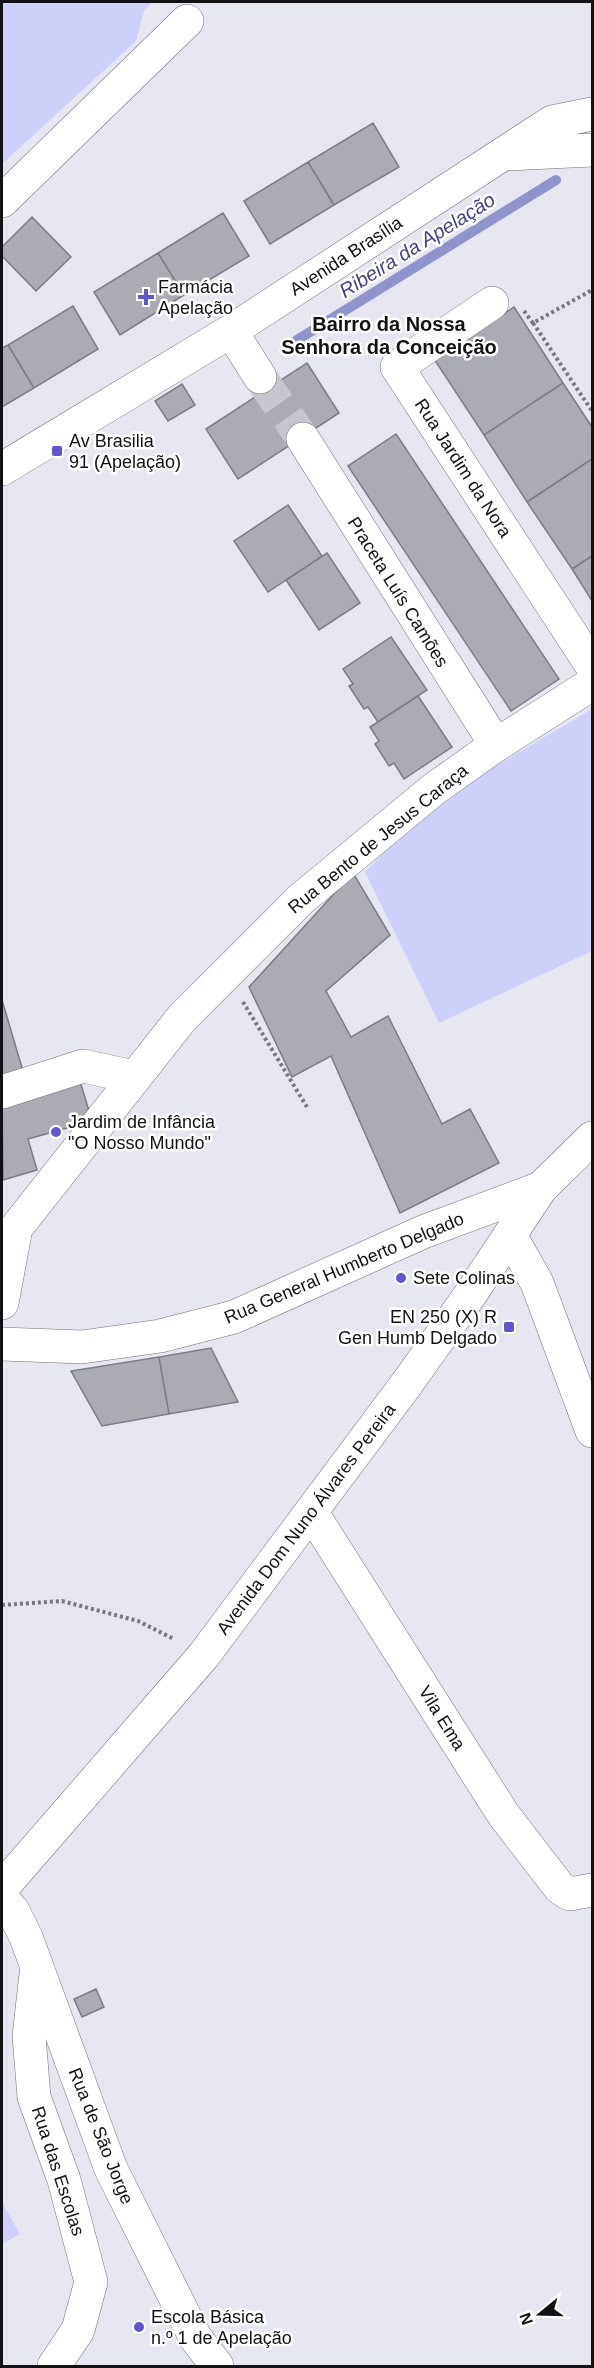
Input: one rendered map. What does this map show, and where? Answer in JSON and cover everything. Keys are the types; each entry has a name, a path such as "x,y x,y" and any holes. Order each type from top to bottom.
{"street":[{"path":"2,201 187,21"},
{"name":"Avenida Brasília","path":"2,469 231,331 552,123 592,114"},
{"path":"506,154 592,150"},
{"name":"Rua Jardim da Nora","path":"492,303 397,367 592,666"},
{"path":"231,331 260,376"},
{"name":"Praceta Luís Camões","path":"303,439 495,745"},
{"name":"Rua Bento de Jesus Caraça","path":"9,1221 183,1018 301,899 434,789 495,745 592,684"},
{"path":"2,1092 83,1066 134,1077"},
{"name":"Avenida Dom Nuno Álvares Pereira","path":"2,1888 204,1655 312,1514 470,1295 541,1188 579,1158 592,1138"},
{"name":"Rua General Humberto Delgado","path":"2,1344 82,1347 160,1336 234,1317 423,1232 541,1188"},
{"path":"2,1303 9,1221"},
{"path":"510,1235 537,1283 592,1431"},
{"name":"Vila Ema","path":"312,1514 503,1814 560,1888 570,1894 592,1890"},
{"name":"Rua de São Jorge","path":"2,1899 13,1911 37,1966 111,2169 195,2337 217,2367"},
{"name":"Rua das Escolas","path":"37,1966 29,2036 34,2097 64,2180 91,2282 78,2330 54,2367"}],"path":[{"path":"533,323 592,290"},
{"path":"492,303 515,297 592,411"},
{"path":"227,976 307,1107"},
{"path":"2,1605 62,1601 138,1621 204,1655"}],"shaded area":[{"path":"2,2 153,2 144,10 136,41 2,164"},
{"path":"592,709 592,951 439,1023 365,872 408,828 479,776"},
{"path":"2,2202 20,2234 2,2244"}],"building":[{"path":"373,123 399,167 334,205 308,162"},
{"path":"308,162 334,205 270,244 244,201"},
{"path":"223,213 249,256 184,295 158,253"},
{"path":"32,217 71,257 36,291 2,256 2,247"},
{"path":"158,253 184,295 120,335 94,292"},
{"path":"73,306 98,349 34,388 8,345"},
{"path":"514,307 563,383 484,435 434,359"},
{"path":"8,345 34,388 2,407 2,348"},
{"path":"307,363 339,413 238,479 206,429"},
{"path":"563,383 592,427 592,459 527,502 484,435"},
{"path":"182,384 195,405 168,421 155,401"},
{"path":"396,434 559,679 511,711 348,466"},
{"path":"592,459 592,556 572,569 527,502"},
{"path":"288,505 322,556 268,592 234,541"},
{"path":"327,553 360,603 319,630 286,580"},
{"path":"592,556 592,601 572,569"},
{"path":"391,637 427,690 378,722 368,707 364,709 349,686 353,684 343,669"},
{"path":"418,696 452,747 404,779 394,763 389,766 375,744 379,741 370,727"},
{"path":"353,873 390,935 326,991 351,1037 388,1016 442,1124 470,1109 499,1163 400,1213 331,1056 292,1077 249,987"},
{"path":"2,1000 23,1071 2,1078"},
{"path":"80,1081 92,1121 28,1139 37,1170 3,1180 2,1104"},
{"path":"211,1348 238,1402 169,1414 159,1357"},
{"path":"159,1357 169,1414 102,1426 71,1371"},
{"path":"96,1989 104,2007 82,2017 74,1999"}],"waterway":[{"name":"Ribeira da Apelação","path":"297,340 556,180"}],"tunnel":[{"path":"260,377 303,439"}],"place":[{"name":"Farmácia Apelação","path":"146,297"},
{"name":"Av Brasilia 91 (Apelação)","path":"57,451"},
{"name":"Jardim de Infância \"O Nosso Mundo\"","path":"56,1132"},
{"name":"Sete Colinas","path":"401,1278"},
{"name":"EN 250 (X) R Gen Humb Delgado","path":"509,1327"},
{"name":"Escola Básica n.º 1 de Apelação","path":"139,2327"}],"district":[{"name":"Bairro da Nossa Senhora da Conceição","path":"389,336"}]}
